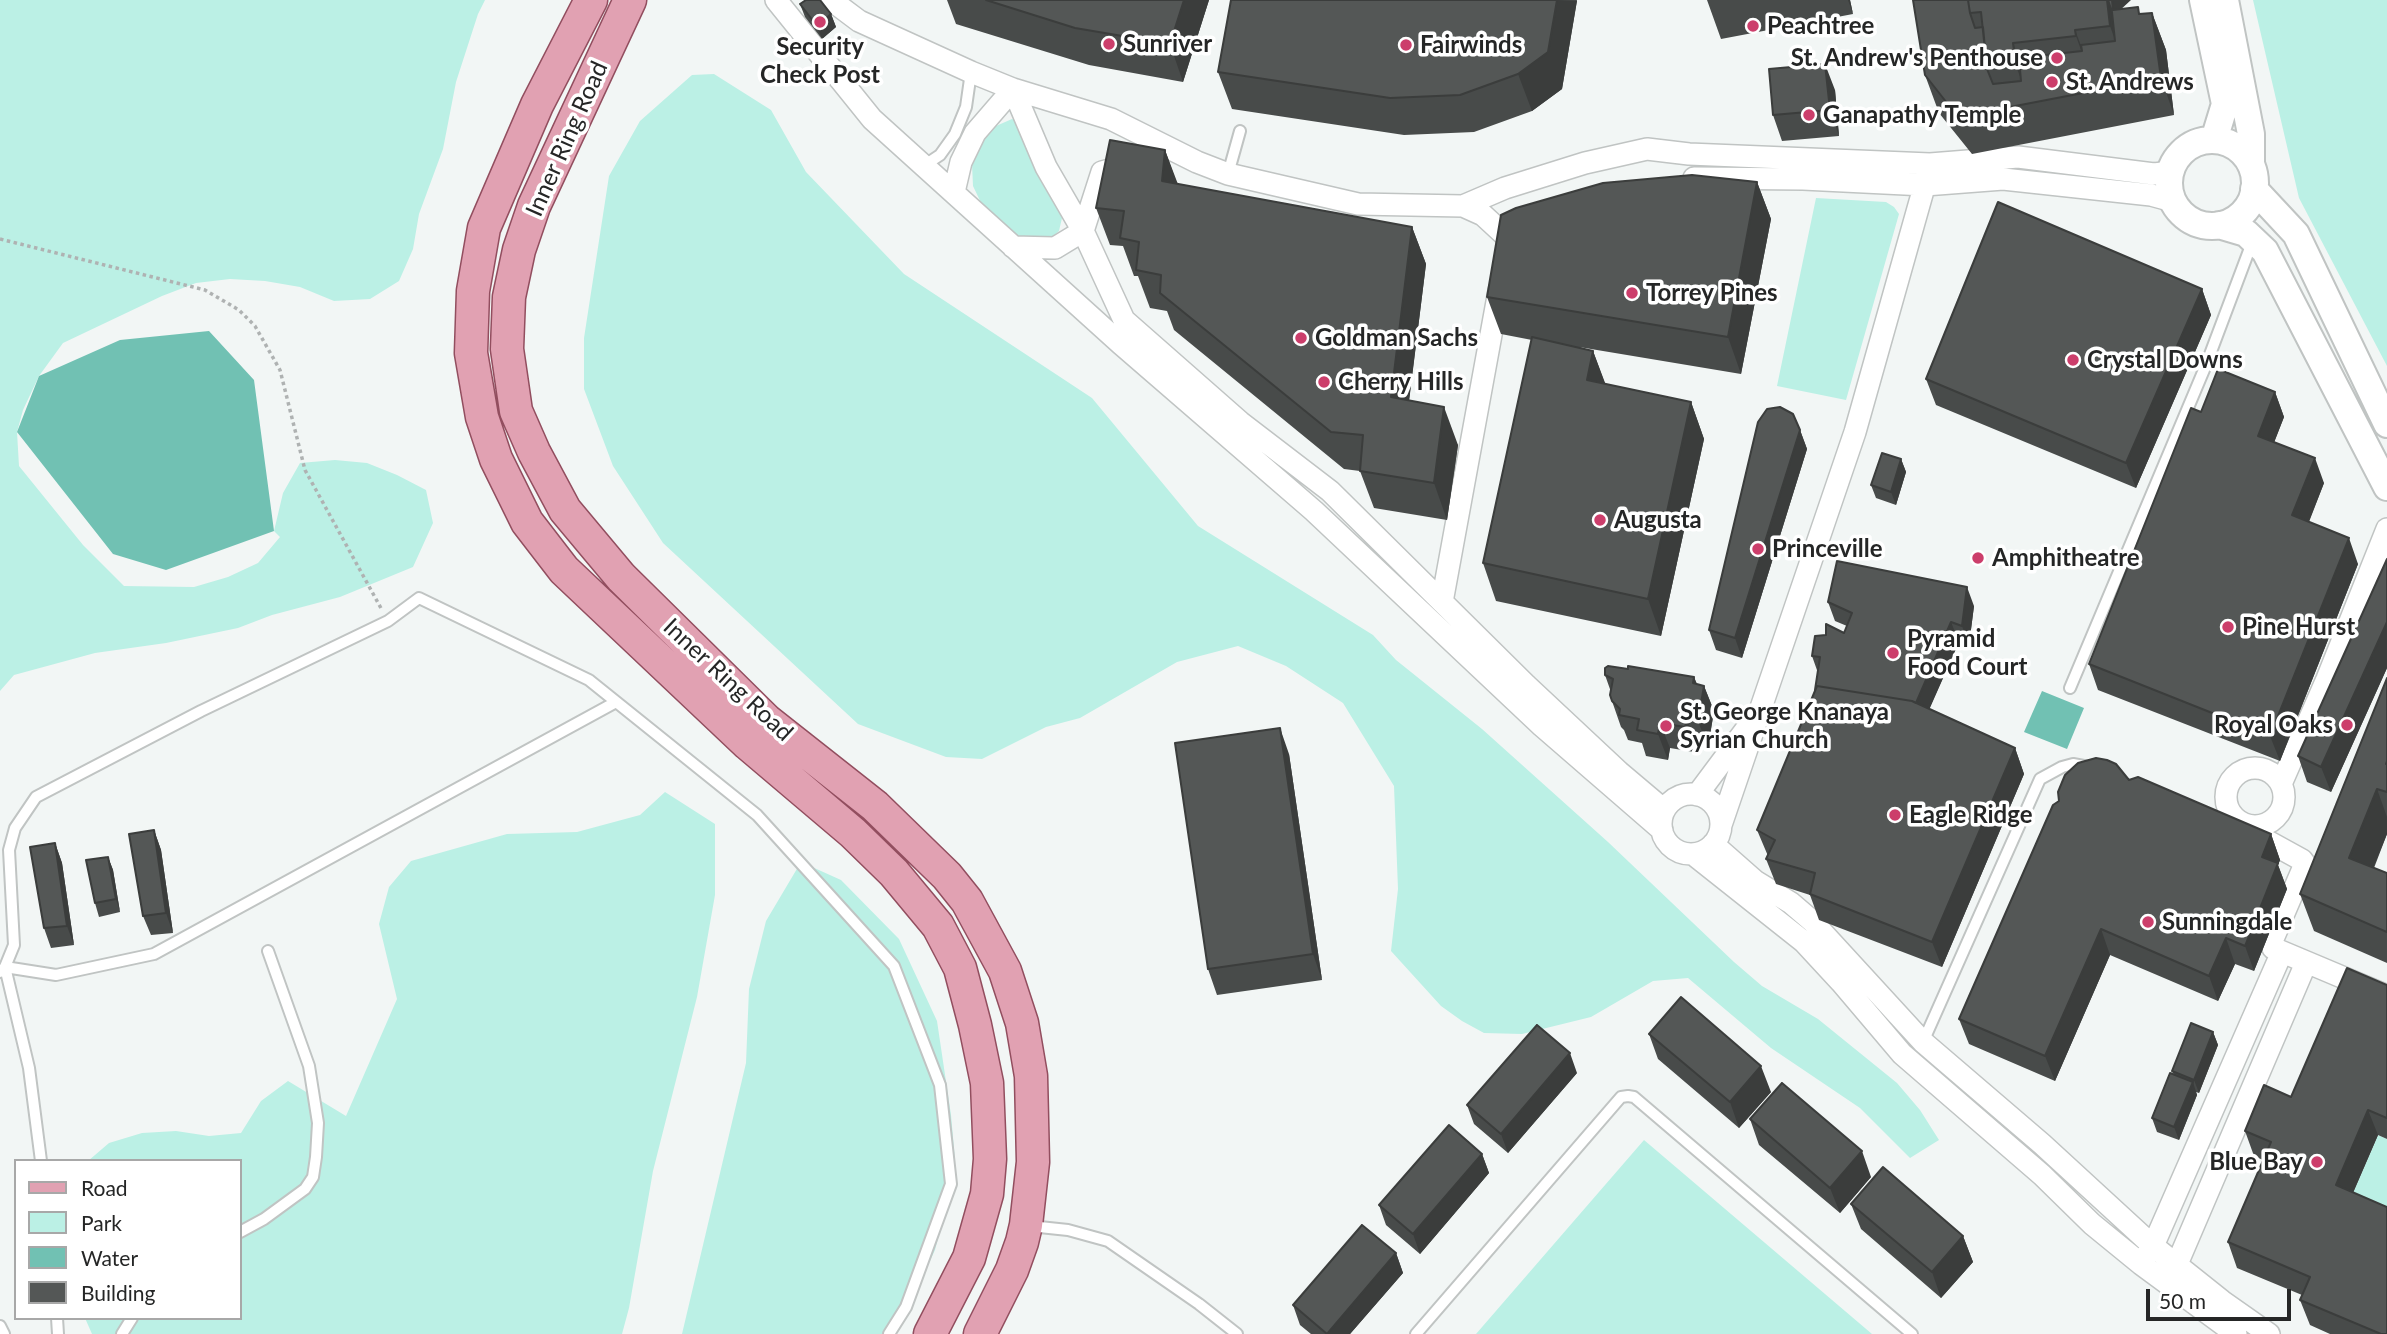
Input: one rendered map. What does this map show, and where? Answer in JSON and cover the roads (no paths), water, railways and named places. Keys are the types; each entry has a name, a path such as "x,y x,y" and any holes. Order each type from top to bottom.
{"main road":[{"name":"Inner Ring Road","path":"591,0 537,105 484,228 473,291 471,353 482,417 496,459 527,522 565,570 748,744 853,832 886,865 938,926 960,968 987,1083 990,1159 987,1194 969,1258 930,1334"},
{"name":"Inner Ring Road","path":"630,0 534,206 519,250 509,297 506,349 516,411 565,510 621,577 766,720 875,806 947,876 967,901 1005,971 1022,1023 1031,1076 1033,1162 1026,1226 1012,1270 980,1334"}],"street":[{"path":"776,0 795,27 872,119 1121,344 1314,512 1542,726 1663,820"},
{"path":"831,0 859,21 971,72 1013,89 1111,119 1197,162 1228,174 1359,204 1464,206 1539,177 1647,149 2003,179 2151,195 2173,201"},
{"path":"2203,0 2225,104 2214,140"},
{"path":"2219,225 2232,221 2250,202 2253,177 2251,134 2225,0"},
{"path":"954,192 961,162 975,133 1013,89"},
{"path":"1013,89 1046,167 1083,231 1124,320 1240,422 1330,491 1663,820 1673,848 1693,854 1804,942 1902,1054 2042,1175 2092,1224 2147,1255 2171,1273 2236,1334"},
{"path":"2387,424 2296,234 2253,177 2236,148 2214,140 2186,148 2176,159 2171,172 2169,187 2173,201 2181,213 2192,221 2246,233 2265,251 2387,487"},
{"path":"1668,178 1802,179 1927,174 2018,157 2154,174 2171,172"},
{"path":"1013,247 1055,248 1083,231 1102,172 1137,162 1197,162"},
{"path":"1693,854 1704,851 1717,835 1855,432 1927,174"},
{"path":"1442,602 1513,231 1464,206"},
{"path":"2281,784 2327,679 2387,529"},
{"path":"1697,795 1757,715"},
{"path":"2251,768 2263,769 2273,774 2281,784 2283,808 2276,818 2266,825 2254,827 2227,815 2226,792 2239,772 2251,768"},
{"path":"1663,820 1678,797 1697,795 1714,805 1719,814 1717,835 1755,881 1812,921 1923,1042 2042,1144 2147,1255"},
{"path":"2254,827 2262,838 2305,864 2272,942 2273,947 2387,996"},
{"path":"2147,1255 2282,952"},
{"path":"2171,1273 2306,963"},
{"path":"2171,1273 2222,1301 2269,1334"}],"lane":[{"path":"925,165 940,155 955,134 966,107 971,72"},
{"path":"1228,174 1240,131"},
{"path":"2070,688 2206,365 2253,240"},
{"path":"41,1159 29,1068 3,970 14,945 9,850 15,828 36,797 201,711 388,621 419,598 589,680 757,815 894,966 940,1085 951,1184 906,1307 889,1334"},
{"path":"3,970 56,975 154,954 616,702"},
{"path":"1923,1042 2040,779 2052,771 2073,764 2098,770"},
{"path":"242,1231 264,1219 305,1189 313,1177 316,1157 318,1123 309,1066 268,951"},
{"path":"1416,1334 1621,1097 1628,1096 1634,1097 1912,1334"},
{"path":"1026,1226 1068,1230 1108,1241 1237,1334"},
{"path":"0,1326 4,1334"}],"water":[{"path":"209,331 254,380 274,531 166,570 113,554 17,432 39,376 120,340"},
{"path":"2042,691 2084,708 2067,749 2024,732"}],"place":[{"name":"Security Check Post","path":"820,22"},
{"name":"Peachtree","path":"1753,26"},
{"name":"Sunriver","path":"1109,44"},
{"name":"Fairwinds","path":"1406,45"},
{"name":"St. Andrew's Penthouse","path":"2057,58"},
{"name":"St. Andrews","path":"2052,82"},
{"name":"Ganapathy Temple","path":"1809,115"},
{"name":"Torrey Pines","path":"1632,293"},
{"name":"Goldman Sachs","path":"1301,338"},
{"name":"Crystal Downs","path":"2073,360"},
{"name":"Cherry Hills","path":"1324,382"},
{"name":"Augusta","path":"1600,520"},
{"name":"Princeville","path":"1758,549"},
{"name":"Amphitheatre","path":"1978,558"},
{"name":"Pine Hurst","path":"2228,627"},
{"name":"Pyramid Food Court","path":"1893,653"},
{"name":"Royal Oaks","path":"2347,725"},
{"name":"St. George Knanaya Syrian Church","path":"1666,726"},
{"name":"Eagle Ridge","path":"1895,815"},
{"name":"Sunningdale","path":"2148,922"},
{"name":"Blue Bay","path":"2317,1162"}]}
